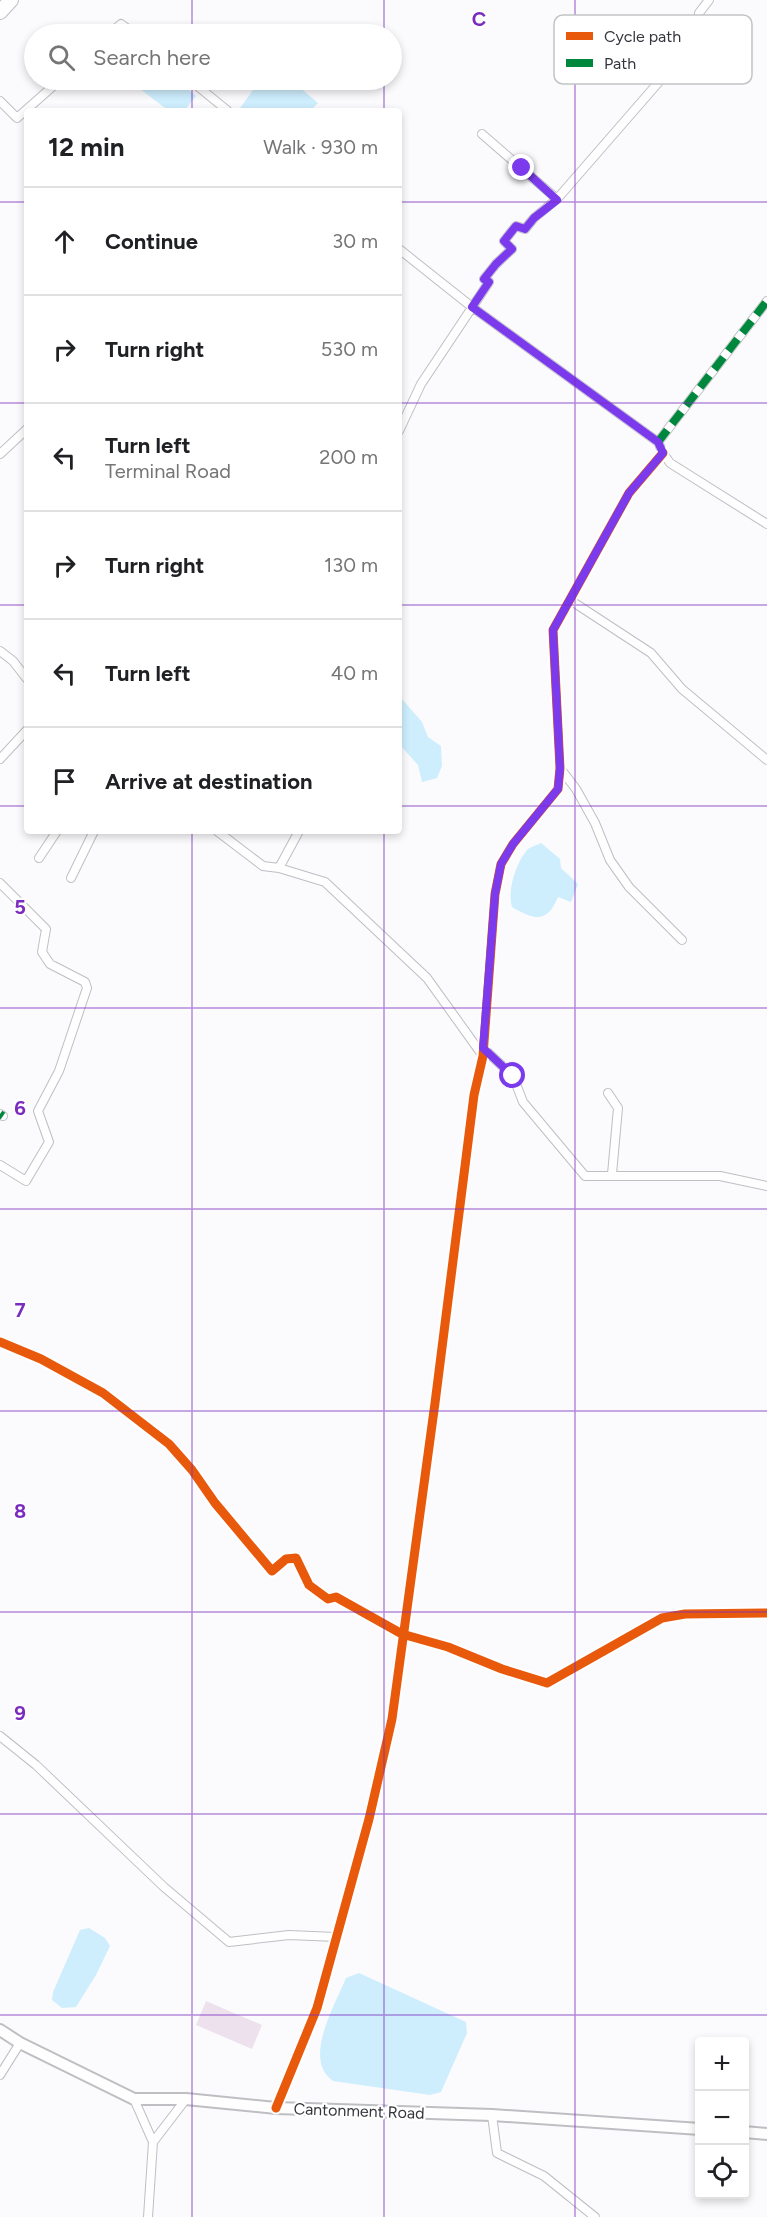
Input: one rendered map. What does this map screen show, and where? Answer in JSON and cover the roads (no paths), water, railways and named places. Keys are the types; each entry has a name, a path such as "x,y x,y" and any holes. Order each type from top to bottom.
{"highway":[{"path":"0,12 10,0"}],"street":[{"path":"699,15 709,0"},
{"path":"402,425 422,384 489,282 484,279 512,249 504,241 516,226 525,229 534,218 557,200 657,84"},
{"path":"28,108 49,90"},
{"path":"202,90 224,108"},
{"path":"0,101 17,118 24,112"},
{"path":"482,134 557,200"},
{"path":"402,251 472,307 658,442 670,463 767,524"},
{"path":"658,442 767,301"},
{"path":"0,454 24,432"},
{"path":"276,2108 317,2008 369,1819 392,1719 474,1095 483,1052 495,894 501,864 513,844 558,789 560,768 553,630 629,493 663,453"},
{"path":"570,600 651,653 682,688 767,760"},
{"path":"0,651 24,675"},
{"path":"0,759 24,733"},
{"path":"560,768 576,789 595,823 610,860 629,887 682,940"},
{"path":"39,858 55,834"},
{"path":"71,878 93,834"},
{"path":"221,834 263,866 279,868 325,882 427,978 483,1052 513,1076 523,1102 585,1176 612,1174 720,1176 767,1186"},
{"path":"279,868 297,834"},
{"path":"0,883 46,929 42,952 50,964 84,982 87,988 59,1071 38,1111 49,1142 26,1181 0,1165"},
{"path":"608,1093 618,1108 612,1174"},
{"path":"0,1342 41,1359 103,1393 169,1444 272,1571 286,1559 296,1558 309,1586 328,1599 336,1597 402,1634 448,1647 502,1670 547,1683 662,1617 685,1614 767,1612"},
{"path":"0,1736 36,1765 164,1887 230,1942 290,1935 336,1937"},
{"name":"Cantonment Road","path":"0,2030 20,2043 134,2099 186,2099 276,2108 492,2115 695,2129"},
{"path":"0,2075 20,2043"},
{"path":"134,2099 153,2142 148,2217"},
{"path":"153,2142 186,2099"},
{"path":"492,2115 497,2152 544,2176 595,2217"},
{"path":"749,2132 767,2134"}],"water":[{"path":"141,90 189,90 196,96 186,108 165,108"},
{"path":"253,90 303,90 318,103 313,108 240,108"},
{"path":"402,699 422,722 428,737 441,746 442,766 437,778 422,782 418,765 402,747"},
{"path":"541,843 560,859 561,868 578,884 571,902 558,897 549,912 533,917 512,907 511,893 520,861 528,849"},
{"path":"89,1928 105,1938 110,1946 96,1975 76,2007 62,2008 52,2000 53,1992 80,1930"},
{"path":"359,1973 466,2022 467,2033 441,2092 430,2095 333,2081 324,2072 320,2060 321,2046 329,2017 346,1978"}]}
